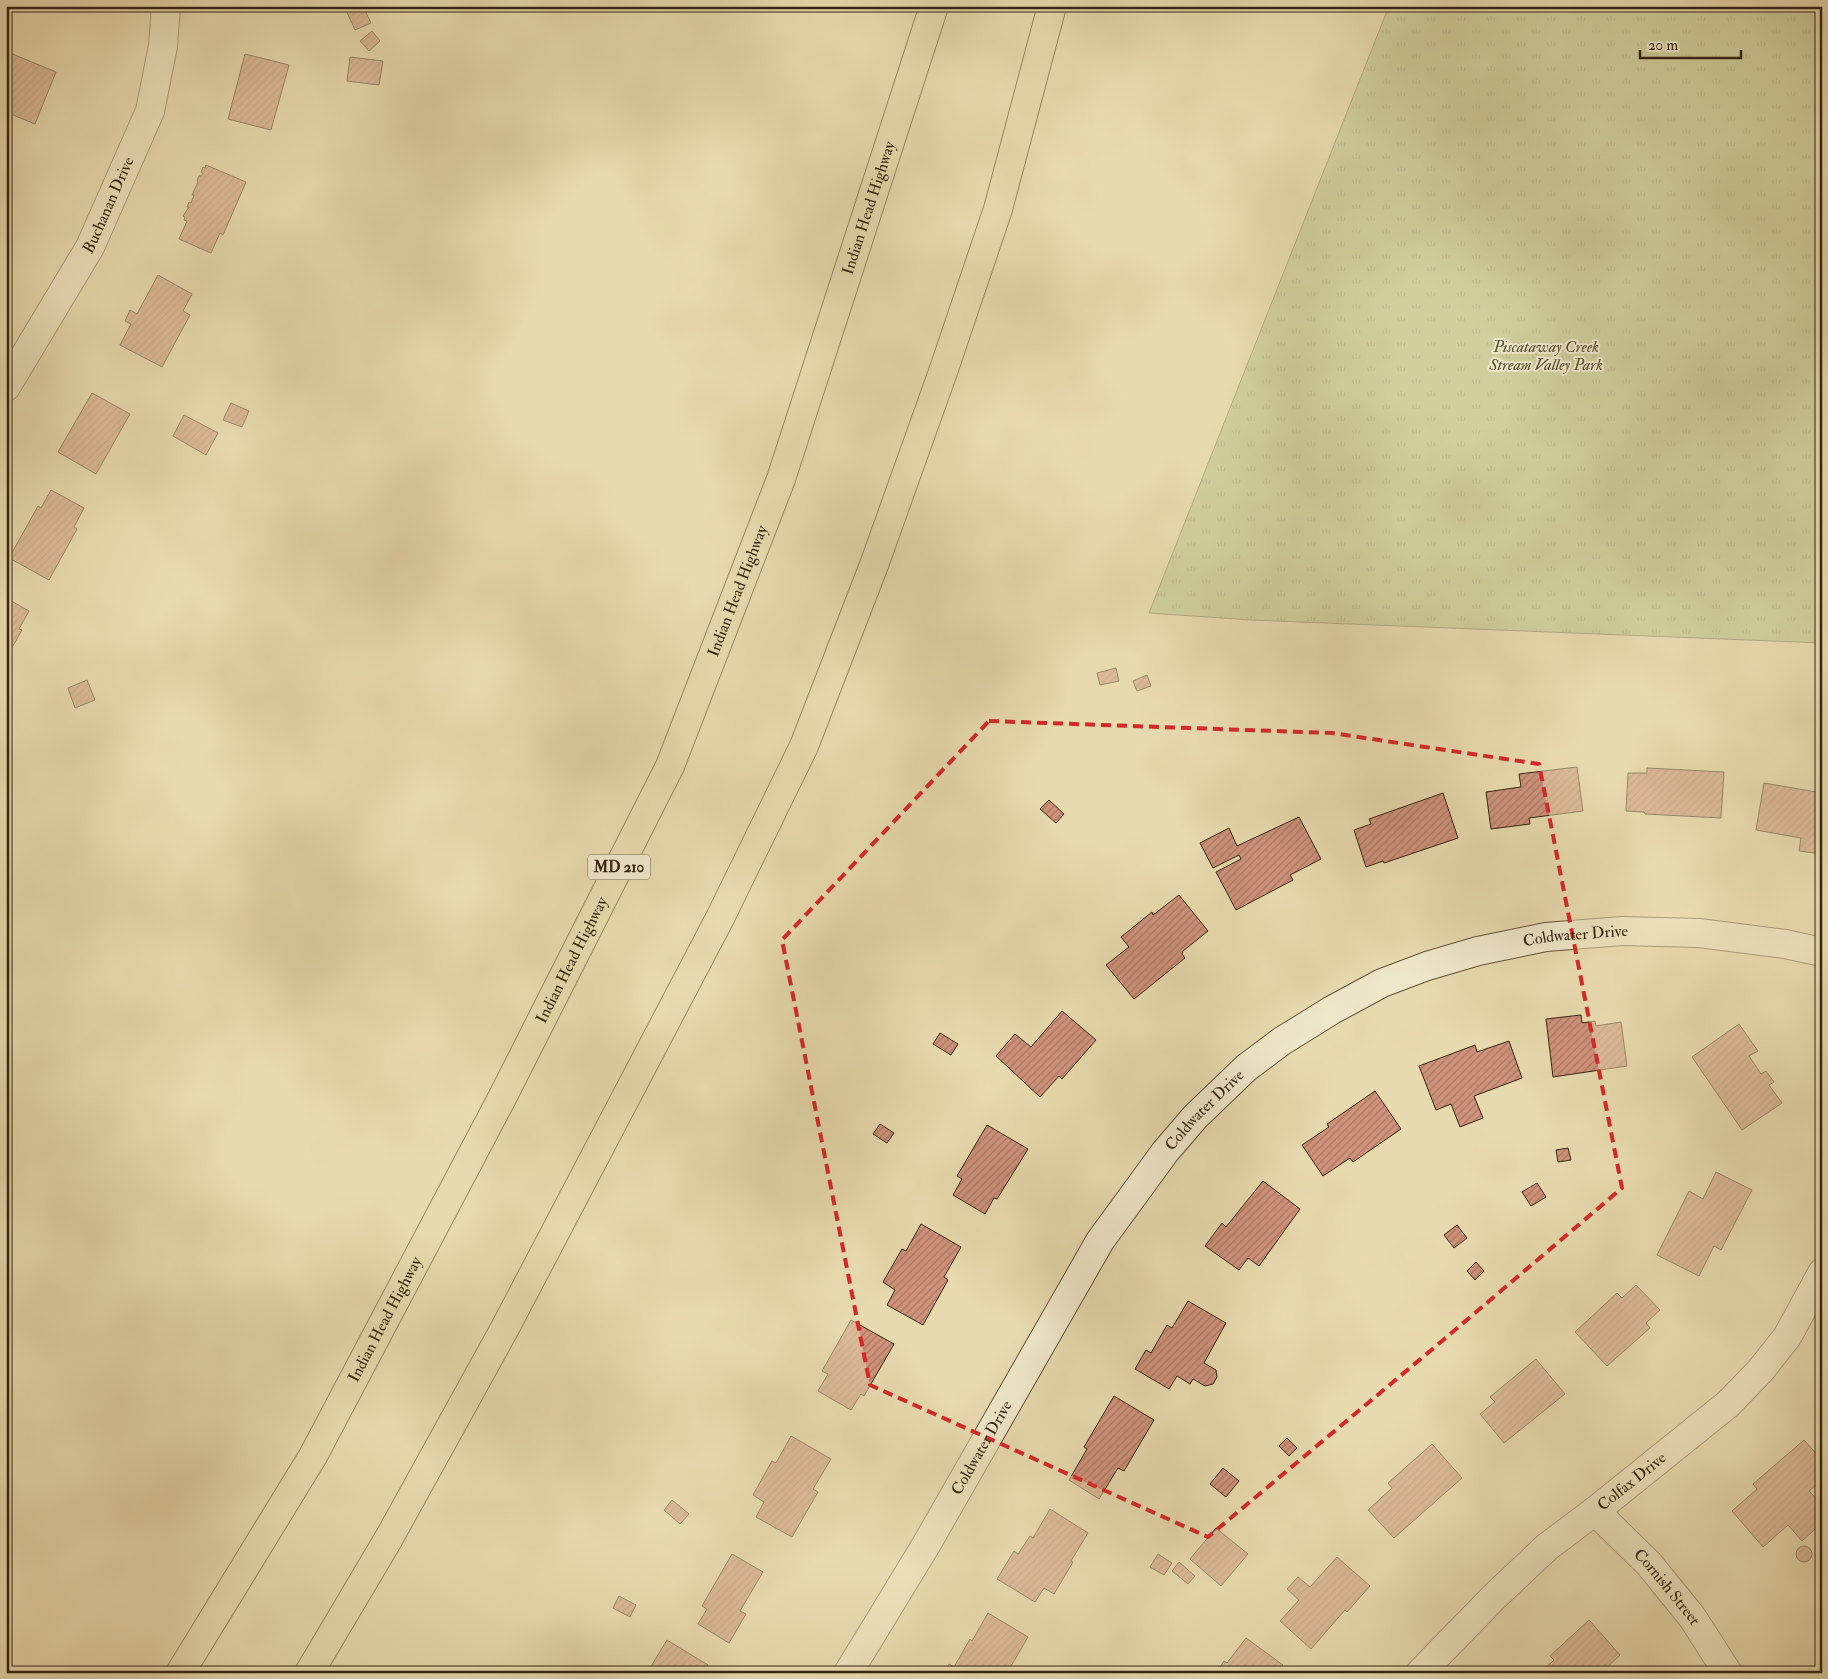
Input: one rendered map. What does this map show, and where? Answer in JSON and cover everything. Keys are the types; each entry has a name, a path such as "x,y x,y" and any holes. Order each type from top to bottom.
{"highway":[{"name":"Indian Head Highway","path":"180,1673 313,1456 502,1098 670,766 781,479 934,6"},
{"path":"309,1673 389,1538 514,1310 720,918 804,746 874,565 944,369 995,218 1052,6"}],"street":[{"name":"Buchanan Drive","path":"6,387 90,247 150,111 163,46 166,6"},
{"name":"Coldwater Drive","path":"848,1673 926,1545 1100,1241 1165,1152 1189,1124 1246,1068 1282,1041 1382,983 1427,966 1478,951 1546,937 1622,932 1699,933 1785,944 1822,952"},
{"name":"Colfax Drive","path":"1420,1673 1547,1546 1728,1404 1760,1371 1786,1337 1822,1273"},
{"name":"Cornish Street","path":"1595,1510 1655,1571 1692,1617 1728,1673"}],"highlighted area":[{"path":"989,721 1332,733 1539,764 1622,1188 1208,1537 870,1385 782,940"}],"green space":[{"name":"Piscataway Creek Stream Valley Park","path":"1389,6 1822,6 1822,643 1251,620 1149,613"}],"building":[{"path":"348,6 363,6 371,23 355,30 345,8"},
{"path":"372,31 380,41 369,51 360,41"},
{"path":"10,53 56,72 35,124 6,112 6,63"},
{"path":"245,54 289,65 271,130 228,119"},
{"path":"350,57 383,61 379,85 347,81"},
{"path":"206,165 246,182 223,235 220,233 211,253 179,239 187,221 184,220 185,217 183,216 189,207 187,207 189,202 191,203 197,181 203,173 201,172 203,167 205,168"},
{"path":"158,275 192,294 183,311 190,315 162,367 120,345 131,324 125,321 130,310 137,314"},
{"path":"92,393 130,414 96,474 58,452"},
{"path":"231,403 249,411 242,427 223,420"},
{"path":"184,415 218,433 206,455 173,436"},
{"path":"51,490 84,508 74,527 77,529 49,580 9,558 38,506 41,508"},
{"path":"6,598 29,611 19,629 22,630 6,658"},
{"path":"1116,668 1119,681 1100,685 1097,673"},
{"path":"1147,675 1151,686 1137,691 1133,681"},
{"path":"87,680 95,700 75,708 68,688"},
{"path":"1577,767 1583,811 1529,818 1530,824 1491,829 1486,792 1521,787 1519,774"},
{"path":"1647,768 1724,772 1721,818 1645,814 1644,812 1626,811 1628,773 1647,773"},
{"path":"1764,783 1822,793 1822,854 1799,851 1801,838 1756,830"},
{"path":"1443,793 1458,838 1384,863 1383,861 1366,867 1354,830 1371,824 1369,819"},
{"path":"1049,800 1064,814 1056,823 1040,809"},
{"path":"1299,817 1321,859 1290,875 1293,880 1236,910 1216,872 1241,859 1239,855 1213,868 1200,843 1229,828 1237,846"},
{"path":"1179,895 1208,931 1183,951 1182,954 1185,958 1134,999 1106,965 1129,947 1121,937 1152,912 1153,915"},
{"path":"1062,1011 1096,1040 1062,1079 1059,1076 1040,1097 996,1056 1015,1034 1031,1047"},
{"path":"1581,1015 1582,1023 1595,1021 1596,1026 1621,1022 1627,1066 1553,1077 1546,1019"},
{"path":"1739,1024 1758,1051 1749,1056 1761,1074 1766,1071 1774,1082 1769,1085 1782,1103 1742,1130 1692,1057"},
{"path":"940,1033 958,1044 951,1055 933,1044"},
{"path":"1509,1041 1522,1078 1474,1096 1483,1118 1460,1127 1451,1104 1436,1110 1419,1066 1475,1045 1477,1052"},
{"path":"1375,1091 1401,1129 1353,1162 1350,1158 1323,1176 1302,1145 1329,1127 1327,1124"},
{"path":"880,1124 894,1133 887,1143 873,1134"},
{"path":"987,1125 1028,1149 997,1199 994,1198 985,1214 953,1195 962,1179 957,1176"},
{"path":"1568,1148 1571,1160 1558,1162 1556,1150"},
{"path":"1716,1172 1752,1190 1721,1250 1714,1246 1699,1276 1657,1255 1689,1191 1703,1199"},
{"path":"1263,1181 1300,1209 1259,1266 1248,1258 1239,1270 1205,1246 1222,1223 1226,1227"},
{"path":"1537,1183 1546,1197 1531,1206 1522,1192"},
{"path":"921,1224 961,1247 944,1277 948,1280 923,1325 887,1305 895,1290 883,1282 902,1249 906,1251"},
{"path":"1457,1225 1467,1238 1454,1248 1444,1235"},
{"path":"1476,1262 1484,1271 1475,1280 1467,1271"},
{"path":"1636,1285 1660,1310 1646,1323 1650,1328 1607,1366 1575,1332 1617,1293 1622,1298"},
{"path":"1188,1301 1226,1323 1204,1363 1216,1370 1217,1377 1213,1384 1205,1386 1193,1379 1190,1384 1177,1376 1169,1389 1135,1369 1146,1350 1151,1353 1167,1325 1172,1328"},
{"path":"851,1320 894,1344 864,1396 861,1394 851,1410 818,1391 828,1374 822,1371"},
{"path":"1536,1359 1565,1394 1504,1443 1480,1414 1495,1402 1490,1397"},
{"path":"1114,1396 1154,1420 1124,1471 1118,1468 1099,1499 1069,1480 1087,1449 1084,1447"},
{"path":"791,1436 831,1459 813,1489 818,1492 792,1537 756,1517 764,1502 753,1495 772,1461 776,1463"},
{"path":"1287,1438 1297,1448 1289,1456 1279,1446"},
{"path":"1804,1440 1822,1460 1822,1480 1809,1491 1822,1505 1822,1523 1802,1541 1788,1525 1763,1547 1732,1511 1757,1489 1753,1484"},
{"path":"1432,1444 1462,1478 1394,1538 1368,1510 1392,1488 1388,1483"},
{"path":"1223,1468 1239,1481 1226,1497 1210,1484"},
{"path":"672,1500 689,1514 680,1524 664,1510"},
{"path":"1050,1509 1088,1533 1054,1594 1044,1588 1035,1602 997,1579 1014,1551 1018,1554 1030,1536 1033,1538"},
{"path":"1216,1528 1248,1554 1221,1586 1190,1559"},
{"path":"1801,1546 1807,1546 1812,1551 1810,1560 1801,1562 1796,1557 1796,1551"},
{"path":"732,1554 763,1572 740,1611 746,1614 729,1643 698,1624 707,1609 702,1606"},
{"path":"1158,1554 1172,1563 1164,1575 1150,1567"},
{"path":"1337,1557 1370,1586 1347,1612 1345,1610 1311,1649 1280,1621 1299,1600 1287,1589 1298,1577 1310,1587"},
{"path":"1179,1562 1195,1576 1188,1584 1172,1571"},
{"path":"619,1596 636,1605 630,1617 613,1608"},
{"path":"988,1613 1028,1637 1007,1673 944,1673 949,1664 954,1667"},
{"path":"1589,1620 1620,1655 1601,1673 1540,1673 1554,1660 1550,1656"},
{"path":"1246,1638 1283,1665 1277,1673 1216,1673 1224,1661 1227,1663"},
{"path":"667,1640 708,1665 703,1673 647,1673"}]}
